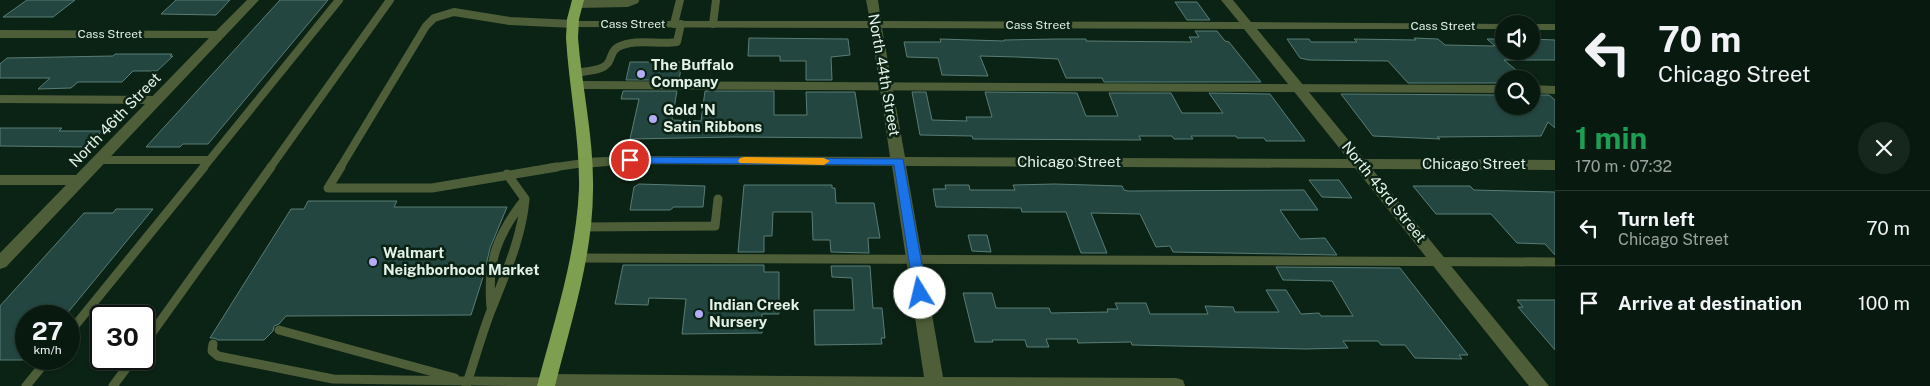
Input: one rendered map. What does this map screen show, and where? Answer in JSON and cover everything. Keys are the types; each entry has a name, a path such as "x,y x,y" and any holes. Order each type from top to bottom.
{"main road":[{"path":"547,384 578,258 586,189 572,43 577,2"}],"street":[{"name":"North 46th Street","path":"0,263 254,0"},
{"name":"North 44th Street","path":"872,0 935,385"},
{"name":"North 43rd Street","path":"1227,0 1540,386"},
{"name":"Cass Street","path":"573,24 1495,26"},
{"path":"1540,27 1555,27"},
{"name":"Cass Street","path":"0,34 220,35"},
{"name":"Chicago Street","path":"584,163 622,160 1555,165"},
{"path":"0,180 80,180"},
{"path":"547,384 1176,386"}],"lane":[{"path":"80,319 338,0"},
{"path":"155,329 390,0"},
{"path":"577,2 627,4 635,0"},
{"path":"576,79 604,68 609,62 610,53 616,46 628,44 666,45 677,42 680,0"},
{"path":"713,24 716,0"},
{"path":"573,24 508,21 459,12 446,13 433,18 426,26 328,188 432,188 507,174 584,163"},
{"path":"604,68 608,85"},
{"path":"576,79 608,85 1495,89"},
{"path":"1540,89 1555,90"},
{"path":"0,99 157,100"},
{"path":"100,160 209,160"},
{"path":"466,384 508,266 523,215 525,198 507,174"},
{"path":"491,310 489,278 492,265 506,225 525,198"},
{"path":"583,227 715,226 718,198"},
{"path":"578,258 1555,262"},
{"path":"279,330 466,384"},
{"path":"213,344 212,351 218,356 328,378 466,384 547,384"},
{"path":"26,386 39,370"},
{"path":"113,386 125,370"}],"building":[{"path":"27,0 75,0 53,17 3,17"},
{"path":"176,0 230,0 216,15 161,14"},
{"path":"280,0 328,0 208,144 183,144 180,147 146,147"},
{"path":"1175,2 1197,2 1210,20 1187,20"},
{"path":"1195,31 1217,31 1225,41 1229,42 1261,82 1104,82 1102,78 1066,78 1058,59 980,56 988,76 942,75 938,58 907,57 904,42 941,42 940,39 1004,41 1086,39 1086,41 1192,42 1189,37 1199,37"},
{"path":"749,38 848,39 850,55 831,57 832,80 806,80 806,61 780,61 780,56 748,56"},
{"path":"1414,38 1438,39 1445,45 1495,46 1495,60 1504,60 1516,70 1495,70 1495,83 1408,83 1388,61 1309,60 1300,58 1287,39 1309,39 1311,42 1357,42 1354,39 1416,40"},
{"path":"1487,39 1495,39 1495,46"},
{"path":"1540,39 1555,40 1555,60 1540,60"},
{"path":"115,54 172,54 170,56 173,56 157,71 133,71 122,82 78,82 71,88 38,89 50,78 0,78 0,64 7,58 113,56"},
{"path":"630,62 682,62 679,80 626,80"},
{"path":"623,91 677,91 672,120 701,121 705,91 774,91 774,115 807,115 806,92 855,92 862,138 734,137 630,139 639,99 621,99"},
{"path":"912,92 926,92 932,120 967,121 966,117 992,117 985,92 1077,93 1086,116 1118,116 1109,93 1171,93 1182,113 1223,113 1209,93 1270,94 1305,141 1266,141 1264,138 1237,138 1236,136 1191,136 1193,139 1174,139 1172,136 1139,136 1141,140 973,139 972,136 920,135"},
{"path":"1341,94 1495,95 1495,115 1540,115 1540,95 1549,95 1555,100 1555,128 1548,122 1541,136 1437,137 1440,139 1373,136"},
{"path":"0,128 62,128 59,131 102,131 86,147 0,146"},
{"path":"1309,180 1339,180 1352,198 1322,197"},
{"path":"639,184 705,186 703,207 674,207 670,210 630,210 634,187"},
{"path":"744,185 832,185 832,188 835,188 836,203 874,203 880,238 868,238 869,253 831,252 830,240 813,240 812,212 773,212 772,236 764,236 764,252 738,252"},
{"path":"945,185 969,185 970,190 1015,190 1013,185 1122,186 1124,190 1128,191 1304,190 1318,210 1280,210 1300,239 1325,238 1337,255 1173,252 1170,246 1156,247 1140,214 1091,213 1107,253 1081,253 1066,212 1022,212 1021,208 936,207 933,189 946,189"},
{"path":"1413,186 1470,186 1474,190 1555,192 1555,255 1545,244 1517,243 1491,214 1436,214"},
{"name":"Walmart Neighborhood Market","path":"308,201 397,201 394,207 507,207 490,248 471,315 286,316 279,324 274,326 273,331 264,340 218,340 210,338 291,209 304,209"},
{"path":"116,209 153,209 74,305 15,305 15,360 0,360 0,306 84,213 113,213"},
{"path":"968,235 987,235 991,252 972,251"},
{"path":"623,265 764,265 764,272 779,272 779,314 762,314 762,333 682,334 686,299 649,298 648,305 615,304"},
{"path":"831,266 870,266 873,308 882,308 885,338 881,338 882,344 815,345 814,310 854,310 852,278 832,277"},
{"path":"1276,267 1400,268 1468,355 1459,355 1462,359 1415,358 1405,345 1381,345 1378,341 1343,341 1348,348 1305,349 1132,345 1131,342 1078,343 1077,339 1046,339 1049,347 1027,347 1025,340 975,342 963,293 992,293 996,308 1049,308 1051,313 1108,312 1107,309 1118,309 1115,303 1146,303 1150,314 1208,314 1205,306 1233,307 1235,312 1279,312 1266,290 1286,290 1301,314 1319,313 1321,316 1353,316 1332,281 1283,280"},
{"path":"1517,300 1555,300 1555,350 1518,307 1523,307"}],"slow traffic":[{"path":"744,161 824,161"}],"place":[{"name":"The Buffalo Company","path":"641,74"},
{"name":"Gold 'N Satin Ribbons","path":"653,119"},
{"name":"Walmart Neighborhood Market","path":"373,262"},
{"name":"Indian Creek Nursery","path":"699,314"}],"route":[{"path":"630,160 899,162 920,293"}]}
